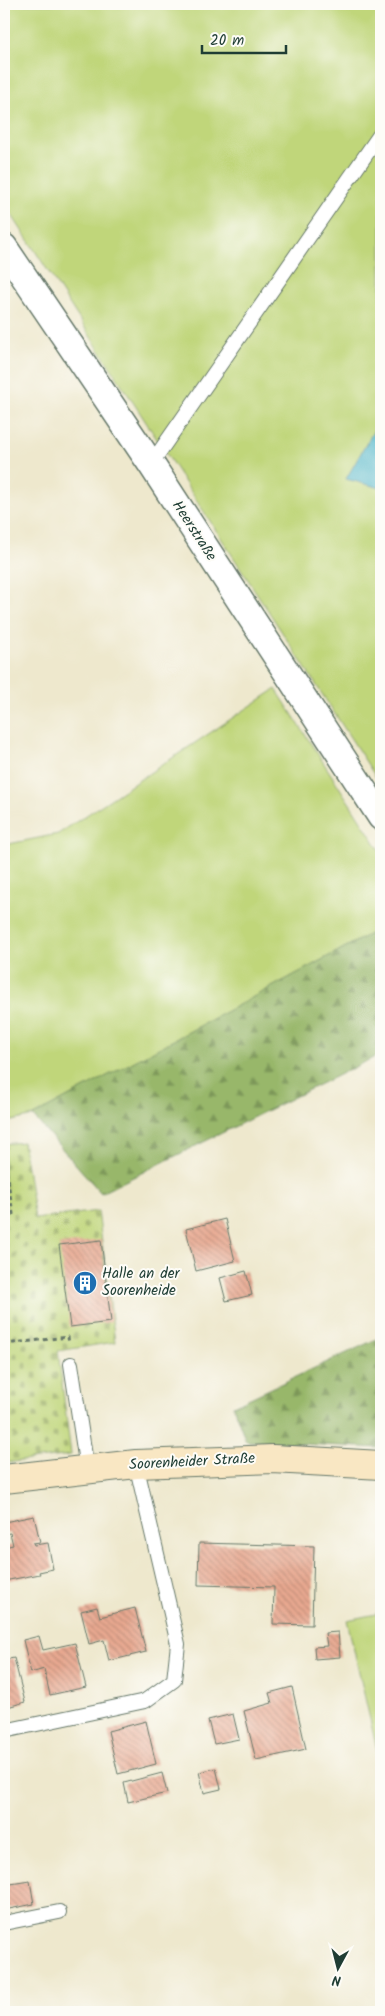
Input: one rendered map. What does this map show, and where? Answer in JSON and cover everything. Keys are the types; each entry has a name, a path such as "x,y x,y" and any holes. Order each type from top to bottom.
{"main road":[{"name":"Soorenheider Straße","path":"4,1479 136,1464 273,1459 381,1465"}],"street":[{"name":"Heerstraße","path":"4,246 151,464 381,818"}],"lane":[{"path":"151,464 381,133"},
{"path":"71,1364 87,1469"},
{"path":"4,1730 145,1700 174,1680 178,1644 136,1464"},
{"path":"4,1923 59,1912"}],"path":[{"path":"4,1155 13,1214 4,1215"},
{"path":"4,1344 68,1336 71,1364"}],"green space":[{"path":"4,4 381,4 381,418 346,479 381,488 381,785 4,203"},
{"path":"276,689 381,852 381,928 33,1116 4,1123 4,845 58,834"},
{"path":"381,928 381,1054 101,1193 33,1116"},
{"path":"23,1142 35,1219 98,1211 115,1342 58,1351 71,1455 4,1463 4,1144"},
{"path":"381,1337 381,1448 246,1441 233,1406"},
{"path":"381,1613 381,1767 347,1620"}],"water":[{"path":"381,418 381,488 346,479"}],"building":[{"path":"225,1219 235,1261 196,1271 186,1229"},
{"name":"Halle an der Soorenheide","path":"101,1240 111,1322 70,1327 59,1245"},
{"path":"246,1271 252,1295 226,1301 220,1278"},
{"path":"34,1516 40,1542 33,1543 34,1545 48,1543 53,1569 39,1572 40,1574 4,1581 4,1547 13,1545 10,1533 4,1534 4,1522"},
{"path":"199,1543 314,1546 312,1625 273,1624 274,1587 198,1585"},
{"path":"97,1607 100,1617 135,1608 146,1652 109,1661 104,1640 89,1644 81,1611"},
{"path":"338,1632 340,1657 315,1659 314,1647 327,1646 325,1633"},
{"path":"39,1636 43,1650 75,1643 86,1687 50,1695 44,1669 31,1673 23,1640"},
{"path":"14,1658 25,1702 4,1708 4,1660"},
{"path":"292,1687 306,1749 256,1760 244,1711 272,1703 269,1693"},
{"path":"233,1714 239,1739 214,1744 208,1720"},
{"path":"146,1721 156,1764 118,1774 108,1731"},
{"path":"216,1768 221,1789 204,1793 199,1772"},
{"path":"162,1773 167,1793 128,1802 124,1783"},
{"path":"30,1881 34,1904 4,1910 4,1885"}],"place":[{"name":"Halle an der Soorenheide","path":"85,1283"}]}
